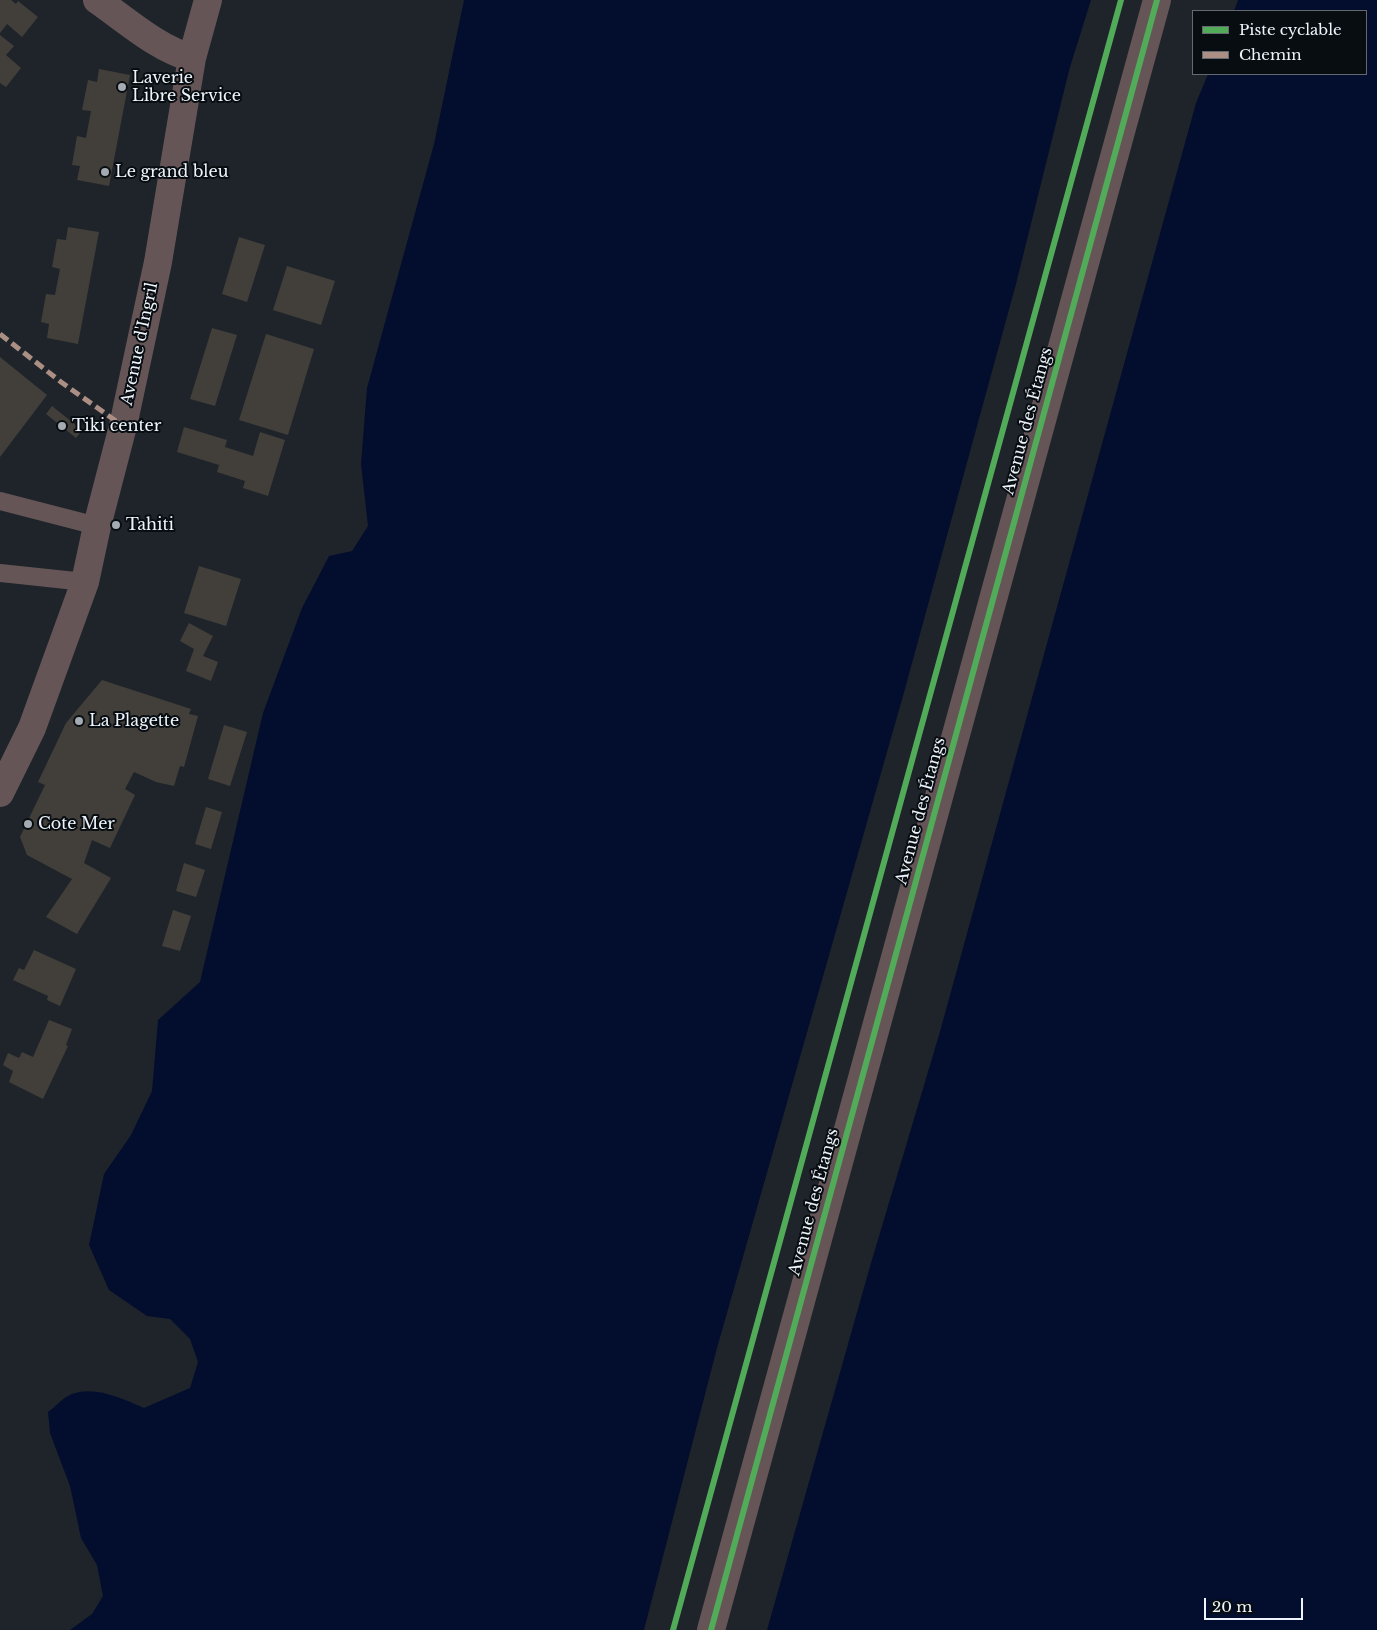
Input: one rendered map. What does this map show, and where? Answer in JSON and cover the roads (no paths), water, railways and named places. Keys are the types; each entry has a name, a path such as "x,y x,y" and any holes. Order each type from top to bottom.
{"street":[{"path":"97,0 159,43 180,55 192,58"},
{"name":"Avenue d'Ingril","path":"0,793 32,728 86,582 97,526 122,426 158,262 192,58 208,0"},
{"name":"Avenue des Étangs","path":"711,1630 1157,0"}],"lane":[{"path":"0,501 97,526"},
{"path":"0,573 86,582"}],"water":[{"path":"464,0 1091,0 1070,67 1016,284 903,696 717,1348 644,1630 70,1630 92,1614 103,1596 97,1565 81,1538 70,1486 50,1433 48,1412 66,1397 85,1391 105,1394 144,1408 190,1388 198,1362 190,1339 170,1319 147,1316 109,1290 89,1245 104,1174 131,1135 152,1091 158,1020 200,982 263,713 302,608 329,556 352,551 368,526 361,464 367,388 434,144"},
{"path":"1238,0 1377,0 1377,1630 767,1630 871,1263 939,1035 1196,103 1208,75 1367,75 1367,10 1234,10"}],"place":[{"name":"Laverie Libre Service","path":"122,87"},
{"name":"Le grand bleu","path":"105,172"},
{"name":"Tiki center","path":"62,426"},
{"name":"Tahiti","path":"116,525"},
{"name":"La Plagette","path":"79,721"},
{"name":"Cote Mer","path":"28,824"}]}
